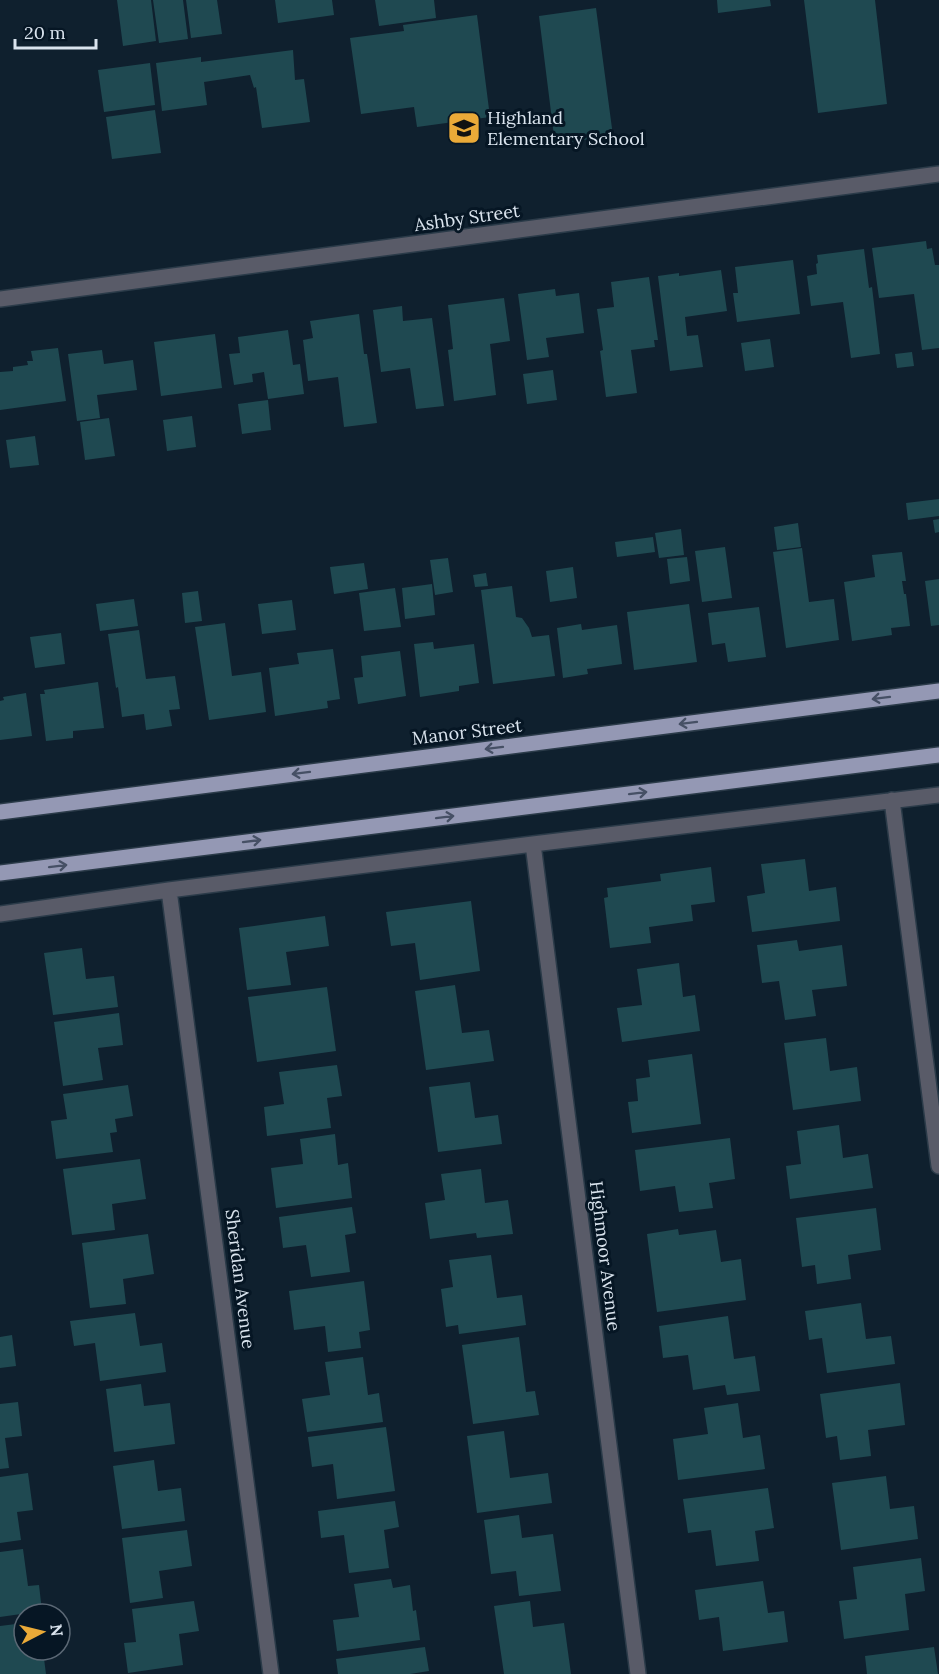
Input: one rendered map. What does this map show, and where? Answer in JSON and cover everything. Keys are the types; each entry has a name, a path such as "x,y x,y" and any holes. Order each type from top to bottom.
{"main road":[{"name":"Manor Street","path":"0,812 939,691"},
{"path":"0,873 939,755"}],"street":[{"name":"Ashby Street","path":"0,299 939,174"},
{"path":"0,914 169,890 939,795"},
{"path":"892,800 939,1166"},
{"name":"Highmoor Avenue","path":"533,844 638,1674"},
{"name":"Sheridan Avenue","path":"169,890 271,1674"}],"building":[{"path":"117,0 151,0 156,41 123,46"},
{"path":"153,0 183,0 188,39 159,43"},
{"path":"186,0 217,0 222,34 191,38"},
{"path":"275,0 332,0 334,15 278,23"},
{"path":"375,0 434,0 436,18 379,26"},
{"path":"717,0 770,0 771,6 718,13"},
{"path":"804,0 875,0 887,104 818,113"},
{"path":"596,8 613,136 555,144 539,16"},
{"path":"477,15 490,117 417,127 414,107 361,114 350,38 404,31 403,25"},
{"path":"293,50 295,80 304,79 310,122 262,128 256,87 254,88 250,75 204,82 207,105 162,111 156,63 201,57 201,62"},
{"path":"150,63 155,105 104,112 98,70"},
{"path":"155,110 161,153 112,159 106,117"},
{"path":"926,241 927,249 932,248 935,265 939,265 939,348 922,350 914,294 879,298 872,248"},
{"path":"864,249 869,288 872,287 880,354 851,358 843,302 811,306 807,276 817,274 817,255"},
{"path":"793,260 800,314 737,322 733,293 738,293 735,267"},
{"path":"721,270 727,311 685,317 687,336 698,335 703,367 670,371 658,276 679,273 679,276"},
{"path":"649,277 658,340 654,340 655,347 631,350 637,393 606,397 597,309 614,307 611,282"},
{"path":"555,289 556,296 579,293 584,333 546,338 549,357 527,360 518,294"},
{"path":"504,298 510,341 490,344 496,395 454,401 448,350 453,349 448,305"},
{"path":"402,306 403,321 432,318 444,406 416,409 410,368 381,372 373,310"},
{"path":"359,314 377,423 344,427 338,377 308,381 303,340 313,338 310,321"},
{"path":"288,330 293,365 300,364 304,394 268,399 264,372 252,374 253,382 234,385 229,354 240,353 238,337"},
{"path":"215,334 222,388 161,396 154,342"},
{"path":"770,339 774,367 745,371 741,343"},
{"path":"58,348 66,401 0,410 0,372 13,371 13,367 28,365 27,361 33,361 31,351"},
{"path":"102,350 104,364 133,360 137,390 97,395 100,418 77,421 68,354"},
{"path":"912,352 914,366 897,368 895,354"},
{"path":"553,370 557,400 527,404 523,374"},
{"path":"268,400 271,430 242,434 238,404"},
{"path":"192,416 196,447 167,451 163,420"},
{"path":"109,418 115,456 85,460 80,422"},
{"path":"35,436 39,465 10,468 6,440"},
{"path":"939,499 939,516 908,520 906,503"},
{"path":"939,519 939,532 935,533 933,520"},
{"path":"798,523 801,547 777,550 774,527"},
{"path":"681,529 684,555 659,558 655,533"},
{"path":"653,537 655,552 617,557 615,542"},
{"path":"725,547 732,598 702,602 695,551"},
{"path":"802,548 809,602 834,599 839,640 786,648 773,552"},
{"path":"902,552 906,581 902,581 910,626 891,628 892,635 852,641 844,582 875,577 872,555"},
{"path":"687,557 690,581 670,584 667,559"},
{"path":"448,558 453,592 435,595 430,560"},
{"path":"364,563 368,589 334,594 330,567"},
{"path":"573,567 577,598 550,602 546,571"},
{"path":"486,573 488,586 475,587 473,575"},
{"path":"939,579 939,625 931,626 925,581"},
{"path":"432,584 435,615 405,619 402,588"},
{"path":"512,586 516,617 522,618 532,637 549,635 555,676 493,684 481,590"},
{"path":"395,588 401,627 364,631 359,593"},
{"path":"198,591 202,621 185,623 182,593"},
{"path":"134,599 138,626 100,631 96,604"},
{"path":"292,600 296,630 262,634 258,604"},
{"path":"689,604 697,662 634,670 627,612"},
{"path":"759,607 766,657 728,662 725,643 712,645 708,613"},
{"path":"225,623 232,676 261,672 266,712 209,720 195,627"},
{"path":"581,624 582,630 617,625 622,664 587,669 588,674 563,678 557,628"},
{"path":"139,630 146,679 175,676 180,709 169,710 172,726 146,730 144,714 122,717 108,634"},
{"path":"61,633 65,664 35,668 30,637"},
{"path":"433,642 434,649 474,644 479,683 459,686 459,691 420,697 414,644"},
{"path":"333,649 340,699 327,701 328,708 275,716 269,668 299,664 297,653"},
{"path":"400,651 406,696 358,704 354,678 363,677 361,656"},
{"path":"98,682 104,728 73,731 73,738 46,741 40,694 45,694 44,690"},
{"path":"26,693 32,736 0,740 0,701 4,700 3,697"},
{"path":"805,859 809,891 836,887 840,921 752,932 747,896 765,893 761,864"},
{"path":"711,867 715,902 691,905 693,921 649,927 651,943 610,948 604,898 608,897 607,888 661,881 660,874"},
{"path":"471,901 480,971 420,980 415,943 391,946 386,912"},
{"path":"325,916 329,946 286,952 291,985 247,990 239,928"},
{"path":"797,940 799,951 842,945 847,986 812,990 816,1016 785,1020 779,981 762,983 757,945"},
{"path":"82,948 86,979 114,976 118,1007 53,1015 44,953"},
{"path":"679,963 683,997 695,995 700,1031 622,1042 617,1008 642,1005 637,969"},
{"path":"455,985 462,1033 489,1030 494,1061 426,1070 415,991"},
{"path":"327,987 336,1051 257,1062 248,997"},
{"path":"119,1013 123,1045 98,1048 103,1080 63,1086 54,1022"},
{"path":"826,1038 830,1071 857,1067 861,1101 793,1110 784,1043"},
{"path":"692,1054 701,1124 632,1133 628,1102 638,1101 636,1079 650,1077 648,1060"},
{"path":"337,1065 342,1096 327,1098 331,1128 267,1136 264,1107 284,1104 279,1072"},
{"path":"470,1082 475,1118 498,1115 502,1144 438,1152 429,1087"},
{"path":"128,1085 133,1116 115,1119 117,1132 110,1133 113,1152 56,1159 51,1121 67,1119 63,1094"},
{"path":"839,1125 843,1158 868,1154 873,1188 790,1199 786,1166 801,1164 797,1131"},
{"path":"335,1134 338,1165 348,1163 352,1198 276,1208 271,1168 303,1164 300,1139"},
{"path":"730,1138 735,1179 709,1183 713,1208 679,1212 675,1186 640,1191 635,1150"},
{"path":"140,1159 146,1199 112,1204 115,1230 72,1235 63,1169"},
{"path":"481,1169 485,1203 508,1200 513,1234 477,1238 476,1233 430,1239 425,1203 445,1200 441,1174"},
{"path":"352,1207 356,1233 345,1235 350,1272 311,1277 306,1245 283,1248 279,1217"},
{"path":"876,1208 881,1250 848,1255 851,1279 817,1284 815,1265 802,1267 796,1218"},
{"path":"678,1229 679,1235 716,1230 721,1262 741,1259 746,1300 657,1312 647,1234"},
{"path":"148,1234 154,1274 123,1279 126,1304 90,1308 82,1243"},
{"path":"491,1255 497,1298 522,1295 526,1325 459,1334 458,1325 446,1327 441,1289 453,1287 449,1260"},
{"path":"364,1281 370,1330 359,1332 361,1348 328,1352 325,1326 294,1330 289,1291"},
{"path":"861,1303 866,1339 891,1336 895,1364 827,1373 822,1338 809,1340 805,1311"},
{"path":"135,1313 140,1346 162,1343 166,1372 100,1381 95,1343 74,1346 70,1321"},
{"path":"728,1316 734,1359 755,1356 760,1391 727,1395 725,1385 693,1390 688,1355 663,1358 659,1326"},
{"path":"12,1335 16,1366 0,1368 0,1337"},
{"path":"519,1337 526,1392 535,1391 539,1415 473,1424 462,1345"},
{"path":"363,1357 368,1395 379,1393 383,1422 307,1432 302,1399 330,1395 325,1362"},
{"path":"900,1383 905,1425 868,1430 871,1456 840,1460 837,1436 826,1438 820,1394"},
{"path":"141,1384 144,1406 170,1403 175,1444 114,1452 106,1389"},
{"path":"18,1402 22,1436 5,1438 9,1468 0,1469 0,1404"},
{"path":"738,1403 743,1438 760,1435 765,1469 678,1480 673,1439 708,1434 704,1408"},
{"path":"386,1427 395,1491 337,1499 333,1464 312,1467 308,1437"},
{"path":"504,1431 510,1478 548,1473 552,1503 477,1513 467,1436"},
{"path":"154,1460 158,1491 181,1488 185,1521 122,1529 113,1466"},
{"path":"28,1473 33,1510 17,1512 21,1540 0,1543 0,1477"},
{"path":"886,1476 890,1509 914,1506 918,1539 841,1550 832,1483"},
{"path":"768,1488 774,1528 755,1531 759,1561 716,1566 711,1530 688,1533 683,1499"},
{"path":"395,1501 399,1527 384,1530 389,1568 349,1573 344,1535 321,1538 318,1511"},
{"path":"519,1515 522,1538 553,1534 561,1591 519,1596 516,1571 491,1574 484,1520"},
{"path":"187,1530 192,1566 159,1571 163,1598 130,1603 122,1538"},
{"path":"23,1549 28,1586 39,1585 41,1602 12,1602 12,1615 0,1617 0,1552"},
{"path":"921,1558 925,1591 905,1594 909,1630 844,1639 839,1601 857,1599 853,1567"},
{"path":"391,1579 393,1588 410,1585 420,1640 337,1651 333,1620 359,1617 354,1584"},
{"path":"763,1581 768,1613 784,1611 788,1642 723,1651 719,1617 699,1620 695,1590"},
{"path":"194,1601 199,1631 179,1634 183,1665 128,1673 124,1643 136,1642 132,1609"},
{"path":"530,1601 533,1627 564,1623 571,1674 504,1674 494,1606"},
{"path":"12,1624 12,1662 44,1662 46,1674 0,1674 0,1626"},
{"path":"425,1647 429,1671 410,1674 338,1674 336,1659"},
{"path":"934,1647 938,1674 867,1674 865,1656"}],"place":[{"name":"Highland Elementary School","path":"464,128"}]}
